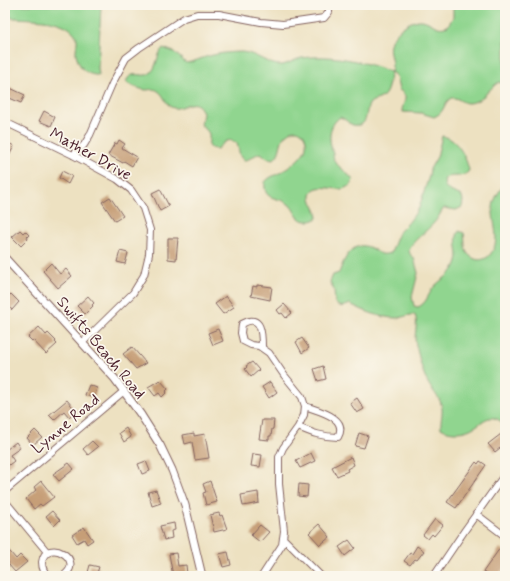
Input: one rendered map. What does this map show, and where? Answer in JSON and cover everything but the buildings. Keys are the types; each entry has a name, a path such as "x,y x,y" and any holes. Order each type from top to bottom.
{"street":[{"path":"72,155 84,145 90,135 112,84 126,58 184,18 197,14 219,14 261,22 283,24 324,18 329,12 329,5"},
{"name":"Mather Drive","path":"5,122 117,179 130,190 143,208 150,230 149,254 144,275 133,294 83,342"},
{"name":"Swifts Beach Road","path":"5,258 83,342 115,379 141,415 160,445 172,470 185,505 202,576"},
{"path":"262,348 262,331 259,325 253,321 247,321 242,324 242,341 251,345 259,346 269,353 284,375 302,397 305,406 304,415 298,427 283,448 279,457 279,484 284,531 282,545 262,576"},
{"name":"Lynne Road","path":"5,491 124,391"},
{"path":"298,427 322,436 338,437 341,432 341,427 338,421 332,416 305,406"},
{"path":"434,576 447,555 505,474"},
{"path":"5,501 48,553"},
{"path":"476,514 505,536"},
{"path":"283,538 322,576"},
{"path":"49,576 43,570 43,559 48,553 56,550 66,554 69,559 69,570 63,576"}],"green space":[{"path":"5,5 101,5 99,75 86,72 80,65 76,52 77,38 69,28 61,24 43,20 5,17"},
{"path":"453,5 505,5 505,85 499,82 481,98 473,102 466,103 456,98 451,98 448,100 440,113 434,117 421,113 403,112 402,110 405,97 399,90 396,76 391,72 392,64 389,49 391,41 396,33 404,26 413,21 422,20 437,27 448,26 453,17"},
{"path":"163,48 174,52 186,63 217,54 242,52 277,65 282,65 302,58 325,57 347,59 391,72 386,93 381,98 370,103 366,118 362,124 353,125 340,117 333,125 330,139 334,160 353,180 350,186 343,189 318,188 314,190 311,198 318,216 310,221 300,219 290,205 268,195 265,188 265,182 267,180 290,167 302,155 305,150 306,140 302,132 293,130 288,133 283,139 279,153 274,159 267,158 261,153 243,160 240,156 237,143 234,141 228,141 217,149 210,147 209,134 201,125 203,113 197,104 189,104 174,108 167,103 162,95 156,90 141,89 126,82 131,76 149,74 156,65 159,54"},
{"path":"442,136 452,140 460,149 466,159 469,170 460,176 445,178 444,182 446,188 462,196 462,207 456,210 444,208 431,227 410,247 409,252 414,258 418,273 412,297 414,306 421,306 433,288 453,270 458,257 457,235 459,231 464,233 465,248 471,257 479,260 489,256 493,250 496,236 493,216 494,202 497,194 505,183 505,421 502,422 495,418 488,418 466,431 458,432 441,428 441,404 426,379 415,341 415,315 390,318 372,314 350,304 339,306 335,303 334,290 330,282 333,275 339,273 350,252 354,248 365,246 378,253 391,253 399,232 409,222 419,208 430,169 437,157"}]}
